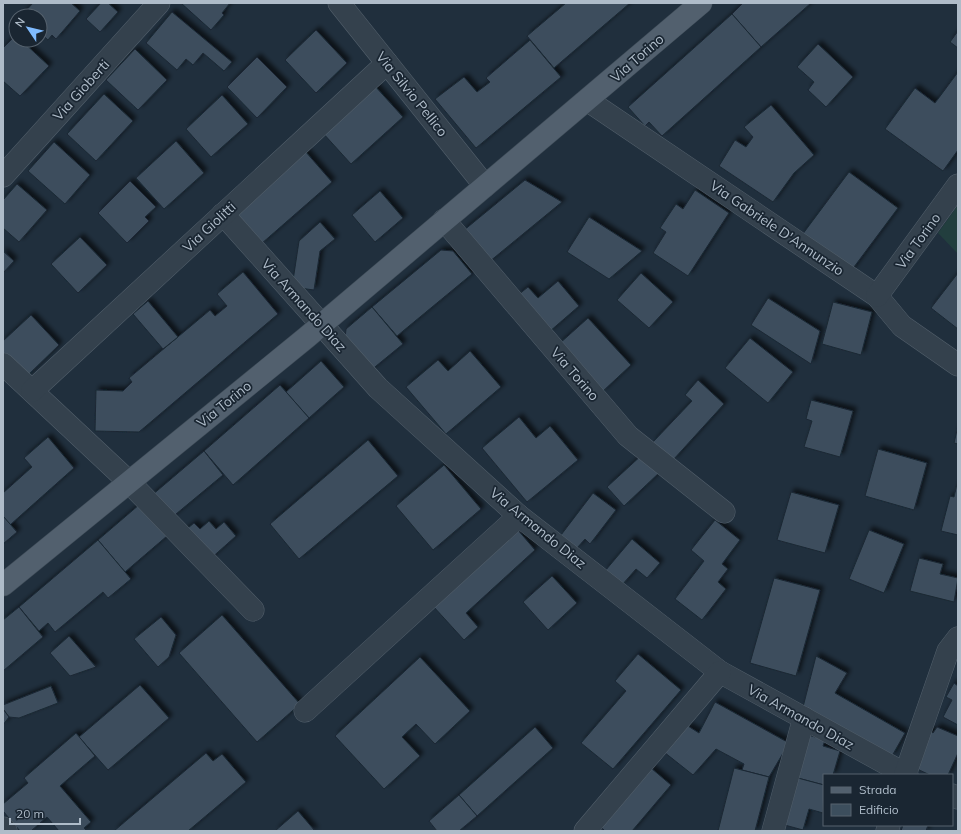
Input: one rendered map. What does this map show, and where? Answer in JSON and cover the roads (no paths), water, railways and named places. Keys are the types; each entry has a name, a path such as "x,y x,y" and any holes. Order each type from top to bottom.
{"main road":[{"name":"Via Torino","path":"3,585 321,324 701,3"}],"street":[{"name":"Via Gioberti","path":"3,176 159,3"},
{"name":"Via Silvio Pellico","path":"339,3 485,186"},
{"name":"Via Giolitti","path":"32,391 387,63"},
{"name":"Via Gabriele D'Annunzio","path":"587,100 877,296 902,326 958,366"},
{"name":"Via Torino","path":"877,296 958,185"},
{"name":"Via Armando Diaz","path":"223,214 378,388 520,516 720,672 904,774"},
{"name":"Via Torino","path":"444,220 628,436 724,512"},
{"path":"3,364 128,481 253,610"},
{"path":"305,712 520,516"},
{"path":"906,774 948,651 958,638"},
{"path":"585,831 720,672"},
{"path":"773,831 804,718"},
{"path":"3,828 6,831"}]}
